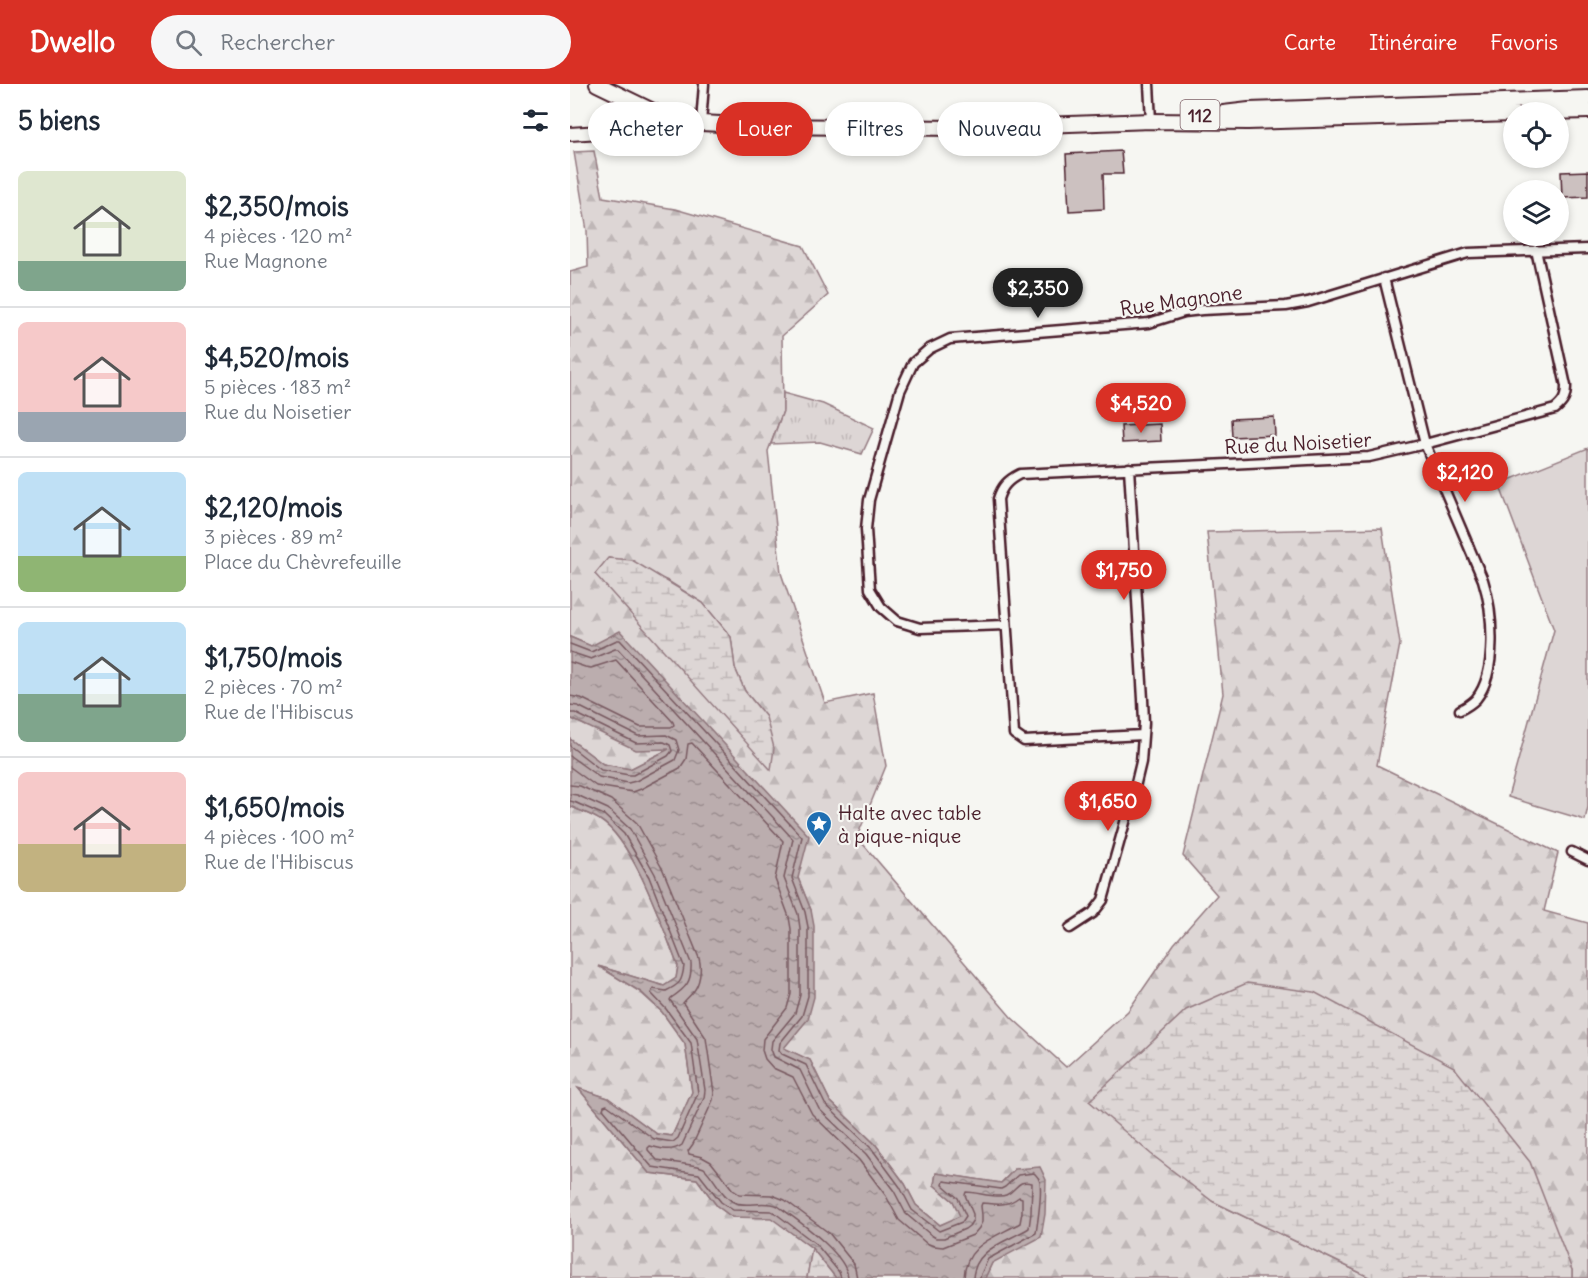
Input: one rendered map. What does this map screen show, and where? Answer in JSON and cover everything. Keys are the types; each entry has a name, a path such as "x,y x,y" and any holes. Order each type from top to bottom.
{"main road":[{"name":"112","path":"597,84 634,102"},
{"name":"112","path":"704,123 829,128 899,126 960,128 1151,121 1249,110 1588,98"},
{"path":"1569,112 1588,111"},
{"path":"1151,121 1260,122 1503,114"}],"street":[{"path":"703,102 704,84"},
{"path":"1149,84 1151,121"},
{"path":"570,134 588,133"},
{"name":"Rue Magnone","path":"1006,625 920,628 897,621 880,607 870,589 866,529 869,500 900,391 913,363 929,349 950,339 1149,323 1184,312 1202,310 1286,306 1308,302 1468,253 1588,249"},
{"name":"Rue du Noisetier","path":"1143,735 1024,741 1014,734 998,499 1001,489 1008,480 1020,474 1369,457 1555,409 1563,403 1566,386 1536,250"},
{"path":"1384,278 1425,444 1483,580 1491,613 1491,643 1486,678 1477,697 1470,705 1460,710"},
{"path":"1070,928 1093,913 1103,900 1140,762 1143,735 1143,688 1129,468"},
{"path":"1572,852 1588,860"}],"green space":[{"path":"588,151 588,156 595,156 603,197 675,209 803,246 828,295 782,336 783,411 768,451 781,573 825,703 873,693 886,766 857,837 1011,1017 1066,1067 1128,1011 1174,944 1217,895 1183,856 1223,694 1207,532 1382,528 1400,644 1377,765 1558,853 1544,911 1588,923 1588,1278 1572,1278 1572,1270 1212,1201 1371,1278 985,1278 992,1263 1015,1169 1001,1183 936,1173 934,1185 953,1201 961,1217 940,1225 916,1205 905,1184 876,1145 830,1101 810,1060 783,1048 808,1019 811,910 798,878 591,646 570,637 570,272 588,267 587,231 574,152","holes":["609,558 668,581 703,603 731,637 735,668 745,691 766,717 595,574"]},
{"path":"783,393 823,404 874,428 862,454 820,442 771,444 783,411"},
{"path":"1588,448 1588,807 1585,820 1508,797 1554,630 1499,484"},
{"path":"608,558 632,560 703,603 731,637 735,668 745,691 766,717 774,748 771,770 595,574"},
{"path":"570,718 586,726 671,748 630,769 603,764 570,739"},
{"path":"570,806 597,818 612,831 636,865 656,909 678,966 676,979 664,986 601,967 640,992 662,1012 685,1044 692,1092 672,1136 657,1134 608,1098 579,1089 649,1173 697,1179 717,1206 732,1217 771,1217 812,1248 807,1278 570,1278"},
{"path":"1247,983 1314,992 1454,1067 1530,1162 1572,1270 1572,1278 1371,1278 1212,1201 1151,1154 1089,1101 1186,1010"},
{"path":"812,1248 836,1278 807,1278"}],"water":[{"path":"620,631 809,836 798,878 811,910 814,926 814,997 808,1019 784,1048 810,1060 830,1101 876,1145 905,1184 916,1205 940,1225 960,1216 953,1201 934,1185 936,1173 1001,1183 1015,1169 1040,1167 1046,1180 1045,1214 1041,1237 992,1263 985,1278 836,1278 812,1248 771,1218 732,1217 717,1206 697,1179 649,1173 578,1088 608,1098 657,1134 672,1136 692,1092 685,1044 662,1012 641,992 598,966 664,986 676,978 678,966 656,909 636,865 612,831 597,818 570,806 570,739 603,764 630,769 669,749 636,750 570,718 570,637 591,646"}],"building":[{"path":"1121,151 1123,174 1103,174 1104,209 1069,211 1066,154"},
{"path":"1588,171 1588,197 1569,198 1569,180 1561,180 1561,172"},
{"path":"1274,417 1275,435 1232,437 1231,419"},
{"path":"1160,424 1161,441 1122,443 1121,426"}],"place":[{"name":"Halte avec table à pique-nique","path":"819,847"}]}
